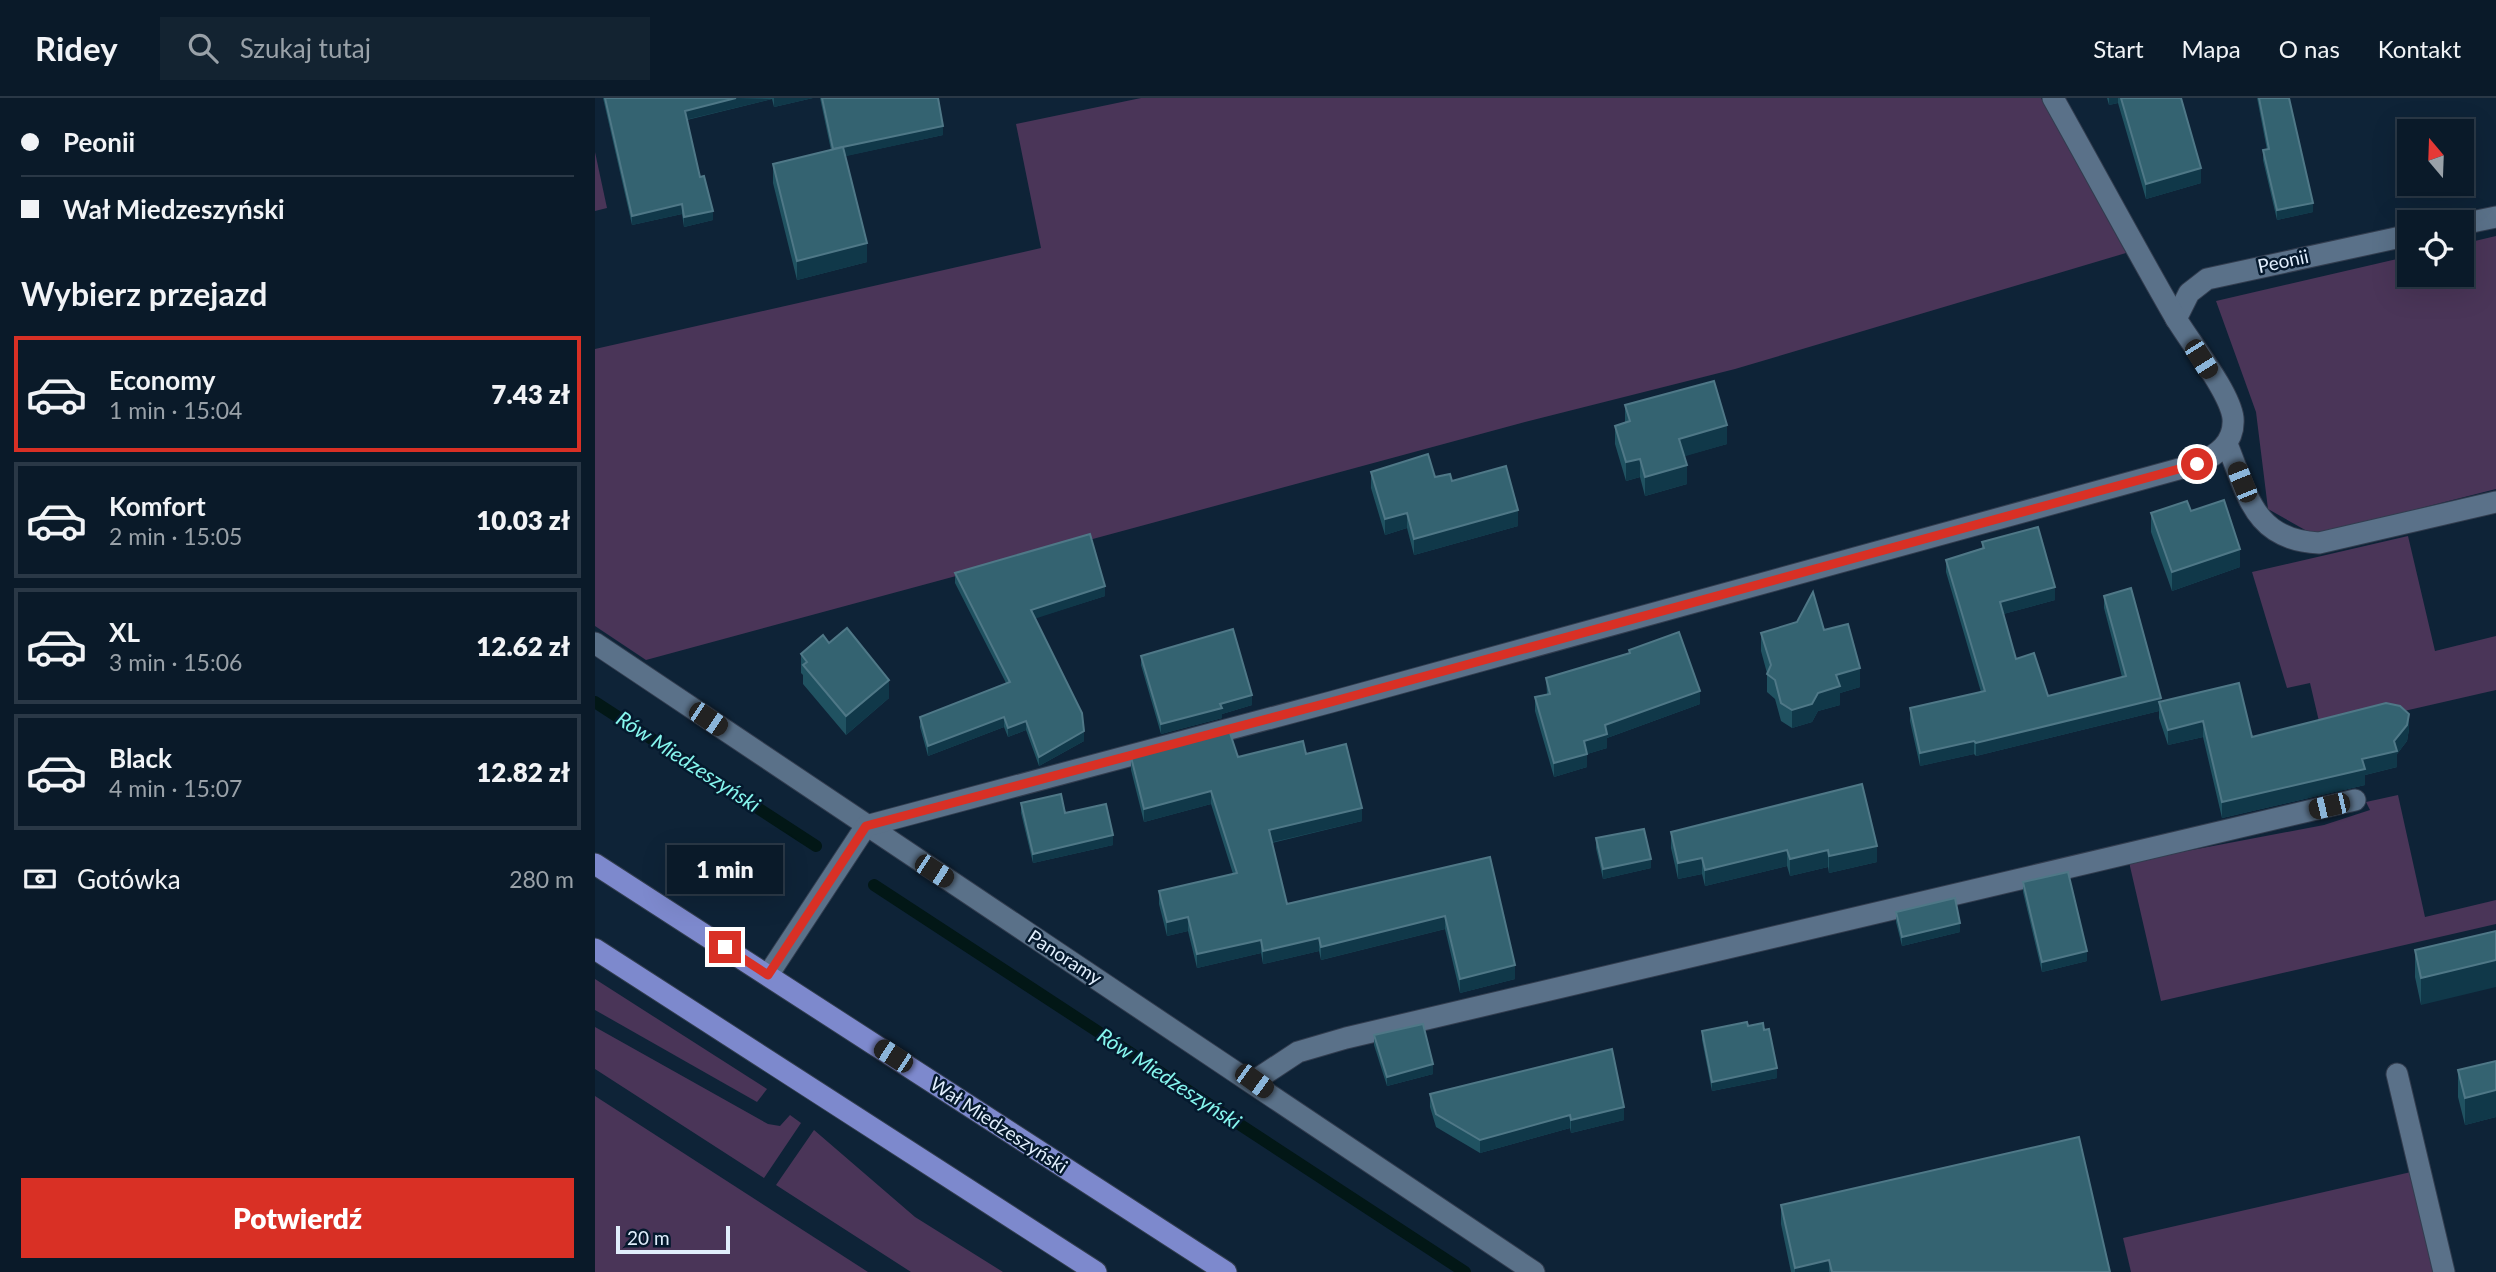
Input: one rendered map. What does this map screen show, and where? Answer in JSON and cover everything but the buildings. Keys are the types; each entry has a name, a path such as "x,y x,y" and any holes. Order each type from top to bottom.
{"main road":[{"name":"Wał Miedzeszyński","path":"595,864 1226,1272"},
{"path":"595,949 1096,1272"}],"street":[{"path":"768,975 866,826 1331,702 2197,464 2215,456 2227,444 2233,417 2227,399 2176,319 2053,98"},
{"path":"2474,222 2496,217"},
{"name":"Peonii","path":"2176,319 2189,293 2207,279 2397,238"},
{"path":"2227,444 2250,501 2271,531 2299,542 2319,543 2496,502"},
{"name":"Panoramy","path":"595,643 866,826 1254,1081 1534,1272"},
{"path":"1254,1081 1298,1052 1346,1038 2355,800"},
{"path":"2397,1074 2444,1272"}],"shaded area":[{"path":"1141,98 2041,98 2126,253 1735,369 1525,422 646,660 595,626 595,349 1041,248 1016,124"},
{"path":"595,152 607,208 595,211"},
{"path":"2496,236 2496,489 2314,535 2268,509 2256,412 2216,301 2397,259 2397,287 2474,287 2474,241"},
{"path":"2408,536 2435,651 2496,636 2496,690 2321,730 2310,683 2287,688 2252,572"},
{"path":"2398,795 2425,917 2496,900 2496,924 2161,1001 2129,862 2324,825 2370,810 2366,802"},
{"path":"595,979 767,1089 757,1102 595,1010"},
{"path":"595,1027 768,1124 780,1126 790,1115 801,1123 764,1178 595,1069"},
{"path":"595,1096 868,1272 595,1272"},
{"path":"814,1130 915,1217 1003,1272 911,1272 776,1185"},
{"path":"2411,1172 2435,1272 2131,1272 2123,1238"}],"waterway":[{"name":"Rów Miedzeszyński","path":"595,702 816,846"},
{"name":"Rów Miedzeszyński","path":"874,885 1465,1272"}],"route":[{"path":"725,947 768,975 866,826 1331,702 2197,464"}]}
